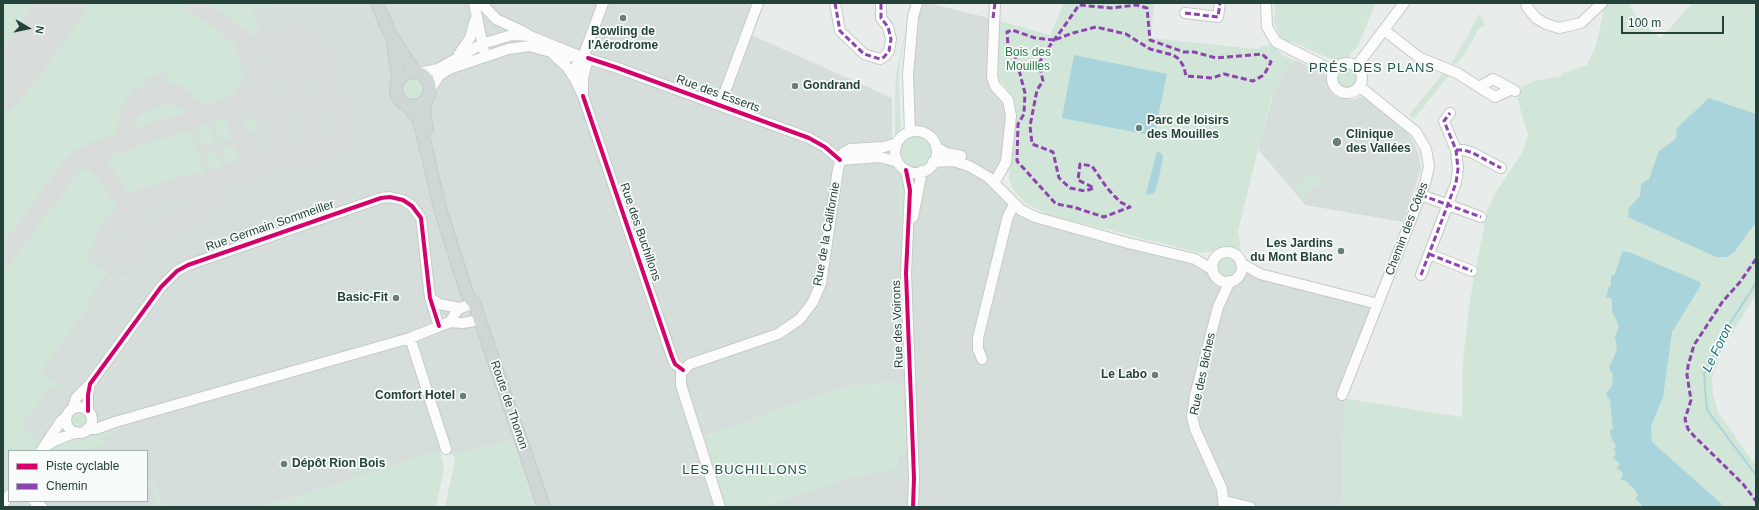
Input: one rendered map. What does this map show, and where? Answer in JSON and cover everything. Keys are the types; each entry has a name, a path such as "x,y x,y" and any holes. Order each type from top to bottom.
{"main road":[{"path":"377,3 390,34 399,79"},
{"path":"390,34 417,73 427,80 428,95 418,106 407,106 401,102 396,94 396,85 399,79 405,74 417,73"},
{"name":"Route de Thonon","path":"428,95 424,110 426,125 453,227 474,294 474,303 544,507"},
{"name":"Route de Thonon","path":"407,106 416,115 421,128 441,212 468,296 474,303"}],"street":[{"path":"575,79 575,72 583,57 603,3"},
{"path":"720,105 758,3"},
{"path":"835,3 840,31 864,54 880,59 889,51 891,39 888,27 880,15 881,3"},
{"path":"910,132 907,85 914,17 917,3"},
{"path":"912,42 924,3"},
{"path":"991,180 1006,162 1011,116 1008,100 995,86 992,77 993,18 995,3"},
{"path":"1185,13 1218,17 1220,3"},
{"path":"1266,3 1267,27 1276,42 1334,71"},
{"path":"1356,67 1404,3"},
{"path":"1526,3 1527,7 1536,18 1546,24 1559,28 1581,23 1602,3"},
{"path":"477,6 502,22 537,38"},
{"path":"477,6 482,44 487,55"},
{"path":"454,60 470,38 474,26 477,6"},
{"path":"502,22 505,37 503,50"},
{"path":"1384,30 1420,58 1460,74 1479,87 1495,97 1515,91 1493,79 1479,87"},
{"name":"Rue des Esserts","path":"417,73 436,70 482,44 505,37 521,35 537,38 583,57 615,67 817,141 840,160"},
{"name":"Rue des Esserts","path":"428,95 438,78 447,70 503,50 525,46 566,57 583,57"},
{"name":"Rue des Buchillons","path":"548,51 564,64 575,79 583,96 670,353 674,362 683,370"},
{"name":"Rue des Buchillons","path":"583,57 583,96"},
{"path":"1345,64 1356,67 1361,77 1359,86 1350,92 1339,91 1333,83 1334,71 1339,66 1345,64"},
{"name":"Chemin des Côtes","path":"1342,395 1422,195 1427,177 1428,166 1427,152 1422,141 1414,130 1359,86"},
{"path":"1421,275 1449,205 1457,176 1456,150 1444,121 1450,113"},
{"path":"898,162 895,153 900,137 910,132 920,132 928,135 936,147 946,153 976,162 1014,204 1029,214 1052,223 1195,259 1216,257 1223,253 1231,253 1238,257 1241,263 1240,272 1233,279"},
{"path":"897,143 884,147 850,149 843,153 840,160 880,156 898,162 906,170 912,172 922,172 934,162 945,160 959,162 991,180"},
{"path":"934,162 936,147"},
{"path":"1456,150 1464,150 1473,153 1501,168"},
{"name":"Rue de la Californie","path":"683,370 695,362 778,334 796,322 809,308 817,294 822,278 840,160"},
{"name":"Rue des Voirons","path":"906,170 910,190 906,273 914,478 917,507"},
{"name":"Rue des Voirons","path":"908,242 922,172"},
{"path":"1422,195 1481,218"},
{"name":"Rue Germain Sommeiller","path":"42,450 61,421 70,412 77,396 90,384 162,287 173,274 181,268 381,198 390,197 403,200 412,206 418,214 422,226 430,298 439,326"},
{"path":"982,359 978,349 978,338 1008,216 1014,204"},
{"path":"1429,254 1472,271"},
{"path":"1215,274 1213,262 1216,257"},
{"path":"1195,259 1222,280 1260,274"},
{"path":"1241,263 1260,274 1378,304"},
{"name":"Rue des Biches","path":"1215,274 1218,307"},
{"name":"Rue des Biches","path":"1224,504 1220,482 1192,420 1193,406 1218,307 1233,279"},
{"path":"430,298 439,304 459,308 474,303"},
{"path":"450,322 459,308"},
{"name":"Rue Germain Sommeiller","path":"42,450 54,441 76,432 87,429 96,429 410,338 426,333 450,322 463,323 480,320"},
{"path":"410,338 446,449"},
{"path":"683,370 680,377 681,385 720,507"},
{"path":"87,429 91,423 88,395 90,384"},
{"path":"76,432 68,426 70,412 80,407 89,413 116,422"},
{"name":"Rue des Voirons","path":"913,507 914,478"},
{"path":"1224,504 1250,507"}],"shaded area":[{"path":"3,3 747,3 756,7 747,33 892,98 892,141 909,128 907,91 920,3 928,3 993,19 991,75 1008,100 1006,162 994,183 1021,210 1128,243 1378,304 1342,394 1348,399 1344,409 1343,507 763,507 847,478 898,468 897,456 906,456 902,383 851,385 704,436 727,507 534,507 512,440 453,455 440,451 264,507 3,507"},
{"name":"Clinique des Vallées","path":"1295,60 1325,74 1328,85 1334,95 1352,100 1361,97 1368,99 1406,131 1412,139 1419,155 1421,170 1403,222 1305,205 1258,149 1274,92 1281,77"}],"green space":[{"path":"3,3 39,3 3,51"},
{"path":"89,3 181,3 234,42 242,71 242,79 234,94 209,105 200,104 183,87 167,81 169,77 166,72 142,80 143,86 134,87 121,107 118,129 113,136 85,146 69,158 3,245 3,119"},
{"path":"206,3 272,3 252,11 259,32 252,36"},
{"name":"Parc de loisirs des Mouilles","path":"1064,3 1154,3 1151,38 1256,49 1271,44 1284,56 1295,60 1281,77 1271,98 1238,231 1241,249 1239,252 1228,247 1217,248 1211,252 1200,253 1049,215 1028,205 1015,193 1009,179 1015,105 1012,96 997,76 1000,21 1050,35"},
{"path":"1275,3 1375,3 1358,46 1348,57 1333,60 1292,42 1291,44 1280,37 1274,23"},
{"path":"1609,3 1630,4 1637,19 1661,38 1692,3 1756,3 1756,294 1722,350 1712,378 1713,394 1718,412 1756,466 1756,507 1343,507 1344,409 1348,399 1462,417 1463,361 1470,299 1487,211 1494,195 1522,153 1528,135 1516,94 1520,92 1522,86 1535,81 1561,76 1563,73 1587,65 1596,46 1604,8"},
{"path":"911,9 900,62 899,82 901,129 895,136 895,89 897,68"},
{"path":"1479,14 1485,24 1478,30 1465,54 1456,64 1451,63 1466,39"},
{"path":"1347,69 1354,72 1357,79 1354,86 1347,89 1340,86 1337,79 1340,72"},
{"path":"1444,72 1450,74 1414,119 1409,115"},
{"path":"409,76 420,78 426,85 424,96 417,102 411,102 405,99 405,93 400,86"},
{"path":"169,104 182,108 184,112 183,114 138,129 135,128 136,119 142,113"},
{"path":"246,117 257,122 258,129 245,133 242,118"},
{"path":"221,118 230,123 234,138 225,140 219,136 214,120"},
{"path":"202,124 209,128 214,141 213,145 204,144 201,140 197,127"},
{"path":"185,130 192,135 204,173 136,197 123,191 109,171 109,160 115,152"},
{"path":"916,136 925,139 929,143 932,152 929,161 925,165 916,168 907,165 903,161 900,152 903,143 907,139"},
{"path":"230,145 239,150 243,159 228,164 223,149"},
{"path":"210,152 217,155 222,166 211,170 206,156 206,153"},
{"path":"89,169 98,174 116,200 117,206 114,215 84,256 112,278 128,275 125,280 118,278 112,281 105,275 87,301 91,304 43,368 43,375 70,393 66,393 57,387 49,388 20,426 40,442 34,450 8,450 8,484 3,491 3,271 75,174 81,170"},
{"path":"1314,172 1322,182 1303,198 1295,188"},
{"path":"898,182 906,182 907,194 901,249"},
{"path":"1227,257 1234,260 1237,267 1234,274 1227,277 1220,274 1217,267 1220,260"},
{"path":"902,383 906,456 897,456 898,468 847,478 763,507 727,507 703,436 851,385"},
{"path":"76,413 82,413 86,417 86,423 82,427 76,427 72,423 72,417"},
{"path":"119,427 120,428 104,437 104,445 80,450 50,450 59,444"},
{"path":"512,440 534,507 445,507 455,460 453,455"},
{"path":"440,451 444,469 436,507 264,507"},
{"path":"154,481 163,507 156,507 151,486 148,487 148,483"}],"water":[{"path":"1074,55 1167,74 1154,136 1062,118"},
{"path":"1709,98 1756,114 1756,222 1735,251 1727,257 1716,257 1628,217 1629,208 1640,196 1641,184 1649,179 1659,151 1677,137 1676,129"},
{"path":"1157,151 1162,154 1163,159 1156,189 1154,193 1147,195 1146,193"},
{"path":"1622,252 1629,252 1700,282 1701,285 1672,332 1663,397 1651,426 1652,442 1725,507 1643,507 1635,498 1638,496 1636,491 1626,481 1620,480 1623,475 1622,472 1616,468 1620,465 1613,457 1616,454 1614,449 1616,446 1611,437 1610,430 1613,429 1610,400 1606,394 1612,386 1613,375 1609,368 1617,350 1615,337 1619,326 1612,311 1612,300 1610,297 1606,298 1609,286 1611,287 1611,276 1615,274"}],"waterway":[{"name":"Le Foron","path":"1756,283 1722,336 1704,374 1707,410 1756,475"}],"taxiway":[{"path":"194,3 250,44 263,45 298,34 310,38 344,129 344,137 340,143 302,157 289,153 285,147 252,55 243,40"},
{"path":"267,43 277,45 284,51 315,138 314,148 307,155"},
{"path":"3,259 72,165 81,157 94,151 239,104 248,98 256,87 259,75"},
{"path":"135,138 129,135 126,128 127,118 133,107 140,100 164,92 180,96 197,111 209,114"},
{"path":"249,102 243,103 238,107 235,120 250,162 259,166 275,161 282,155 285,145"},
{"path":"108,147 99,155 99,166 124,200 130,202 190,183 214,183 261,165"},
{"path":"142,200 137,207 136,216 141,226 146,230 159,230 196,217 205,209 206,197 200,187 190,183"},
{"path":"132,213 137,220 128,217 116,220 107,232 107,244 122,255 132,255 143,240 141,226"}],"runway":[{"path":"3,86 64,3"}],"marked path":[{"path":"835,3 840,31 864,54 880,59 889,51 891,39 888,27 881,18 881,3"},
{"path":"993,18 995,3"},
{"path":"1185,13 1218,17 1220,3"},
{"path":"1054,40 1035,38 1012,30 1007,32 1008,45 1015,55 1025,93 1024,114 1018,124 1017,161 1056,204 1073,207 1104,217 1130,207 1120,202 1107,188 1092,166 1080,164 1078,180 1094,188 1085,191 1070,188 1059,178 1053,152 1032,144 1030,126 1037,90 1043,81 1039,63 1051,44 1063,28 1079,5 1111,8 1136,5 1147,8 1150,40 1184,52 1194,52 1216,58 1262,54 1271,62 1264,75 1253,81 1224,74 1212,78 1186,76 1184,67 1179,59 1173,55 1150,49 1126,34 1096,27 1073,33 1054,40"},
{"path":"1421,275 1456,183 1458,169 1456,150 1444,121 1450,113"},
{"path":"1456,150 1464,150 1473,153 1501,168"},
{"path":"1421,195 1481,217"},
{"path":"1429,254 1472,271"},
{"path":"1756,259 1740,282 1723,301 1694,345 1687,375 1691,400 1685,419 1688,429 1694,436 1743,484 1756,501"}],"cycle path":[{"path":"588,58 809,138 825,147 840,160"},
{"path":"583,96 672,357 675,364 683,370"},
{"path":"906,170 910,190 906,273 914,478 913,507"},
{"path":"88,411 90,384 161,287 177,271 188,265 381,198 390,197 403,200 412,206 421,218 430,298 439,326"}],"place":[{"name":"Bowling de l'Aérodrome","path":"623,18"},
{"name":"Gondrand","path":"795,86"},
{"name":"Parc de loisirs des Mouilles","path":"1139,128"},
{"name":"Clinique des Vallées","path":"1337,142"},
{"name":"Les Jardins du Mont Blanc","path":"1341,251"},
{"name":"Basic-Fit","path":"396,298"},
{"name":"Le Labo","path":"1155,375"},
{"name":"Comfort Hotel","path":"463,396"},
{"name":"Dépôt Rion Bois","path":"284,464"}],"district":[{"name":"PRÉS DES PLANS","path":"1372,68"},
{"name":"LES BUCHILLONS","path":"745,470"}],"park label":[{"name":"Bois des Mouilles","path":"1028,60"}]}
